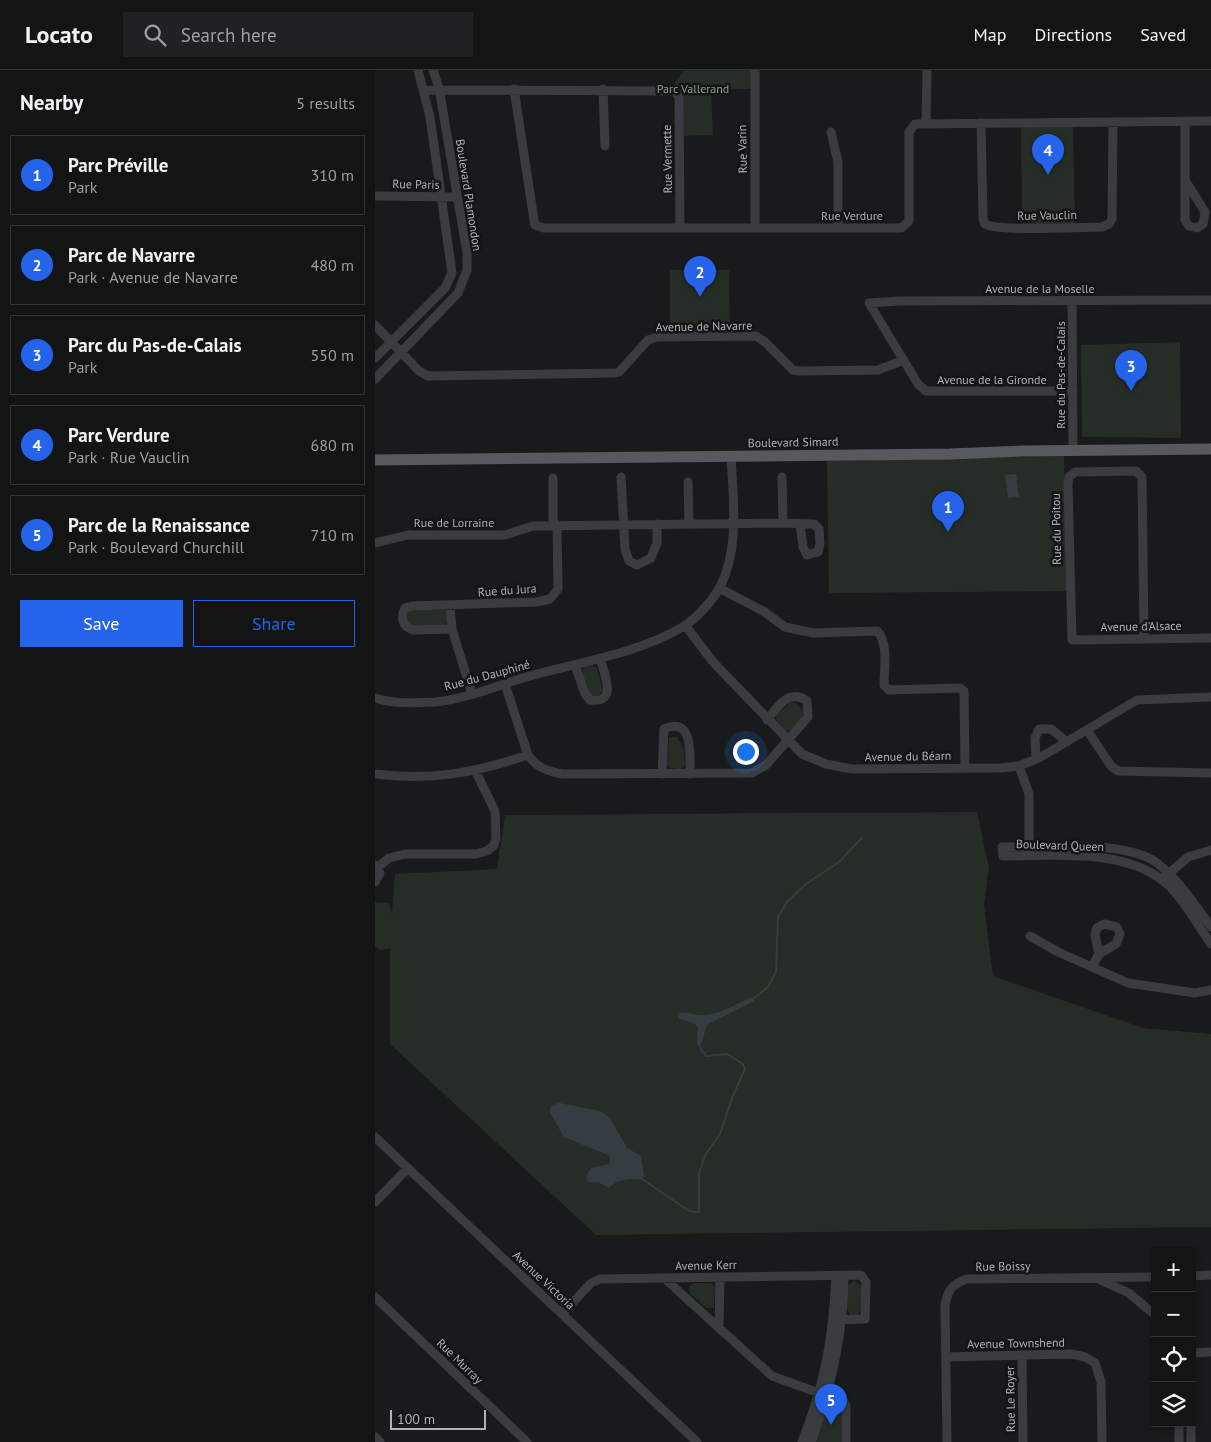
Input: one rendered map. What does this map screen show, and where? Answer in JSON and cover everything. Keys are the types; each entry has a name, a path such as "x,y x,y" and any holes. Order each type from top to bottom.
{"main road":[{"name":"Boulevard Simard","path":"375,460 950,454 1073,450 1211,449"}],"street":[{"path":"375,358 445,288 452,273 425,90 418,70"},
{"name":"Boulevard Plamondon","path":"375,379 458,293 464,282 467,270 467,253 439,88 433,70"},
{"name":"Rue Varin","path":"755,70 755,228"},
{"path":"927,70 927,123 1211,121"},
{"path":"425,90 439,88 603,89 605,146"},
{"name":"Rue Verdure","path":"514,89 535,225 544,228 901,228 906,226 910,216 909,132 915,124 927,123"},
{"name":"Rue Vermette","path":"603,89 675,91 679,97 680,228"},
{"name":"Rue Vauclin","path":"981,123 983,219 985,224 993,228 1022,228 1102,227 1109,224 1112,219 1113,122"},
{"path":"1185,122 1185,180 1185,220 1189,226 1197,228 1203,224 1205,212 1185,180"},
{"path":"831,132 838,162 838,228"},
{"name":"Rue Paris","path":"375,196 457,197"},
{"name":"Rue du Pas-de-Calais","path":"1072,300 1073,450"},
{"name":"Avenue de la Moselle","path":"869,303 1211,300"},
{"name":"Avenue de la Gironde","path":"869,303 903,360 926,391 1073,391"},
{"name":"Avenue de Navarre","path":"375,326 423,375 428,376 615,373 619,372 652,338 756,336 765,342 793,370 799,371 878,370 903,360"},
{"name":"Rue du Dauphiné","path":"375,698 385,701 436,702 472,694 600,658 649,642 685,625 719,588 727,568 733,523 731,456"},
{"name":"Rue du Poitou","path":"1071,640 1068,484 1072,474 1079,472 1136,472 1141,476 1144,638"},
{"path":"621,477 625,549 629,561 637,565 651,558 657,543 657,524"},
{"path":"782,477 783,523"},
{"name":"Rue du Jura","path":"452,629 413,630 406,628 403,623 402,614 405,608 412,606 496,605 550,599 558,589 557,526 553,520 553,478"},
{"path":"688,482 689,524"},
{"name":"Rue de Lorraine","path":"375,543 408,535 505,535 533,526 733,523 800,524"},
{"path":"719,588 763,610 785,626 813,633 877,630 882,635 884,645 884,685 889,690 960,688 964,691 965,768"},
{"path":"450,605 452,629 472,694"},
{"name":"Avenue du Béarn","path":"685,625 713,662 786,740 802,754 826,764 852,769 1019,766 1067,742 1137,700 1211,697"},
{"name":"Avenue d'Alsace","path":"1071,640 1211,638"},
{"path":"575,665 585,694 590,700 598,701 606,696 609,690 600,658"},
{"path":"505,684 528,755 533,763 545,770 563,774 752,773 766,765 808,717 807,701 801,696 791,697 783,701 767,720"},
{"path":"662,774 664,729 670,726 681,728 687,734 691,744 690,774"},
{"path":"1036,759 1035,738 1039,730 1051,729 1067,742"},
{"path":"1087,730 1111,766 1118,771 1211,773"},
{"path":"375,774 404,778 450,776 476,772 528,755"},
{"path":"1019,766 1029,794 1029,851"},
{"path":"375,882 379,877 376,866 389,858 405,854 476,854 487,851 494,845 496,838 495,811 476,772"},
{"name":"Boulevard Queen","path":"1029,851 1108,848 1134,852 1155,861 1177,881 1211,927"},
{"path":"1161,880 1188,857 1211,850"},
{"name":"Boulevard Queen","path":"1029,851 1125,861 1151,871 1175,894 1211,944"},
{"path":"1031,936 1041,943 1120,981 1137,986 1195,993 1211,990"},
{"path":"1092,967 1099,954"},
{"name":"Avenue Victoria","path":"375,1137 697,1442"},
{"path":"375,1202 407,1168"},
{"name":"Avenue Kerr","path":"562,1314 591,1283 600,1279 861,1275 864,1278 865,1319 838,1321"},
{"path":"811,1442 838,1321 840,1276"},
{"path":"1196,1276 1211,1276"},
{"path":"719,1327 720,1277"},
{"name":"Rue Boissy","path":"947,1442 945,1305 947,1293 954,1283 967,1279 1151,1277"},
{"path":"664,1278 772,1376 843,1402 846,1406 846,1442"},
{"path":"1095,1278 1129,1293 1151,1312"},
{"name":"Rue Murray","path":"375,1297 527,1442"},
{"path":"1196,1353 1211,1352"},
{"name":"Avenue Townshend","path":"946,1357 1072,1354 1085,1356 1095,1363 1101,1382 1102,1442"},
{"name":"Rue Le Royer","path":"1021,1355 1023,1442"},
{"path":"802,1442 822,1395"},
{"path":"1179,1427 1179,1442"},
{"path":"1191,1427 1191,1442"},
{"path":"375,1437 380,1442"}],"green space":[{"name":"Parc Vallerand","path":"684,70 755,70 754,89 711,89 713,135 679,136 679,97 670,90"},
{"path":"1021,122 1073,122 1075,227 1022,228"},
{"path":"670,270 729,270 730,332 719,333 718,324 680,324 680,333 670,333"},
{"path":"1180,342 1181,438 1082,437 1081,345"},
{"path":"1064,456 1068,591 829,593 827,461"},
{"path":"412,609 445,610 448,621 443,626 413,627 409,625 406,618 408,612"},
{"path":"592,665 597,668 603,691 593,697 586,687 583,678 584,667"},
{"path":"790,703 796,703 804,711 798,724 786,731 777,722 776,715"},
{"path":"669,737 677,737 684,748 685,765 680,769 670,768 667,764"},
{"path":"977,812 989,868 984,904 993,976 1143,1028 1211,1034 1211,1227 596,1235 390,1044 390,948 381,950 375,946 375,902 389,903 392,913 395,874 497,869 505,815"},
{"path":"854,1280 862,1286 861,1309 858,1315 850,1315 847,1309 848,1286"},
{"path":"694,1283 711,1283 715,1286 714,1308 706,1308 690,1293 689,1286"},
{"path":"832,1405 838,1406 841,1411 841,1442 814,1442 828,1408"}],"shaded area":[{"path":"1016,474 1019,497 1008,498 1005,475"},
{"path":"749,998 754,998 754,1001 707,1025 700,1048 697,1044 698,1028 695,1024 678,1018 680,1013 701,1015 715,1013"},
{"path":"559,1103 600,1111 610,1118 627,1148 641,1156 644,1175 642,1179 620,1181 609,1188 598,1182 588,1182 586,1176 591,1168 610,1164 610,1156 564,1137 549,1111 552,1105"}],"waterway":[{"path":"754,998 768,987 776,972 778,917 787,902 806,884 839,862 862,838"},
{"path":"642,1179 689,1211 699,1212 699,1173 706,1154 720,1134 734,1093 745,1069 743,1064 727,1054 706,1056 700,1048"}],"place":[{"name":"Parc Verdure","path":"1048,175"},
{"name":"Parc de Navarre","path":"700,297"},
{"name":"Parc du Pas-de-Calais","path":"1131,391"},
{"name":"Parc Préville","path":"948,532"},
{"name":"Parc de la Renaissance","path":"831,1425"}]}
